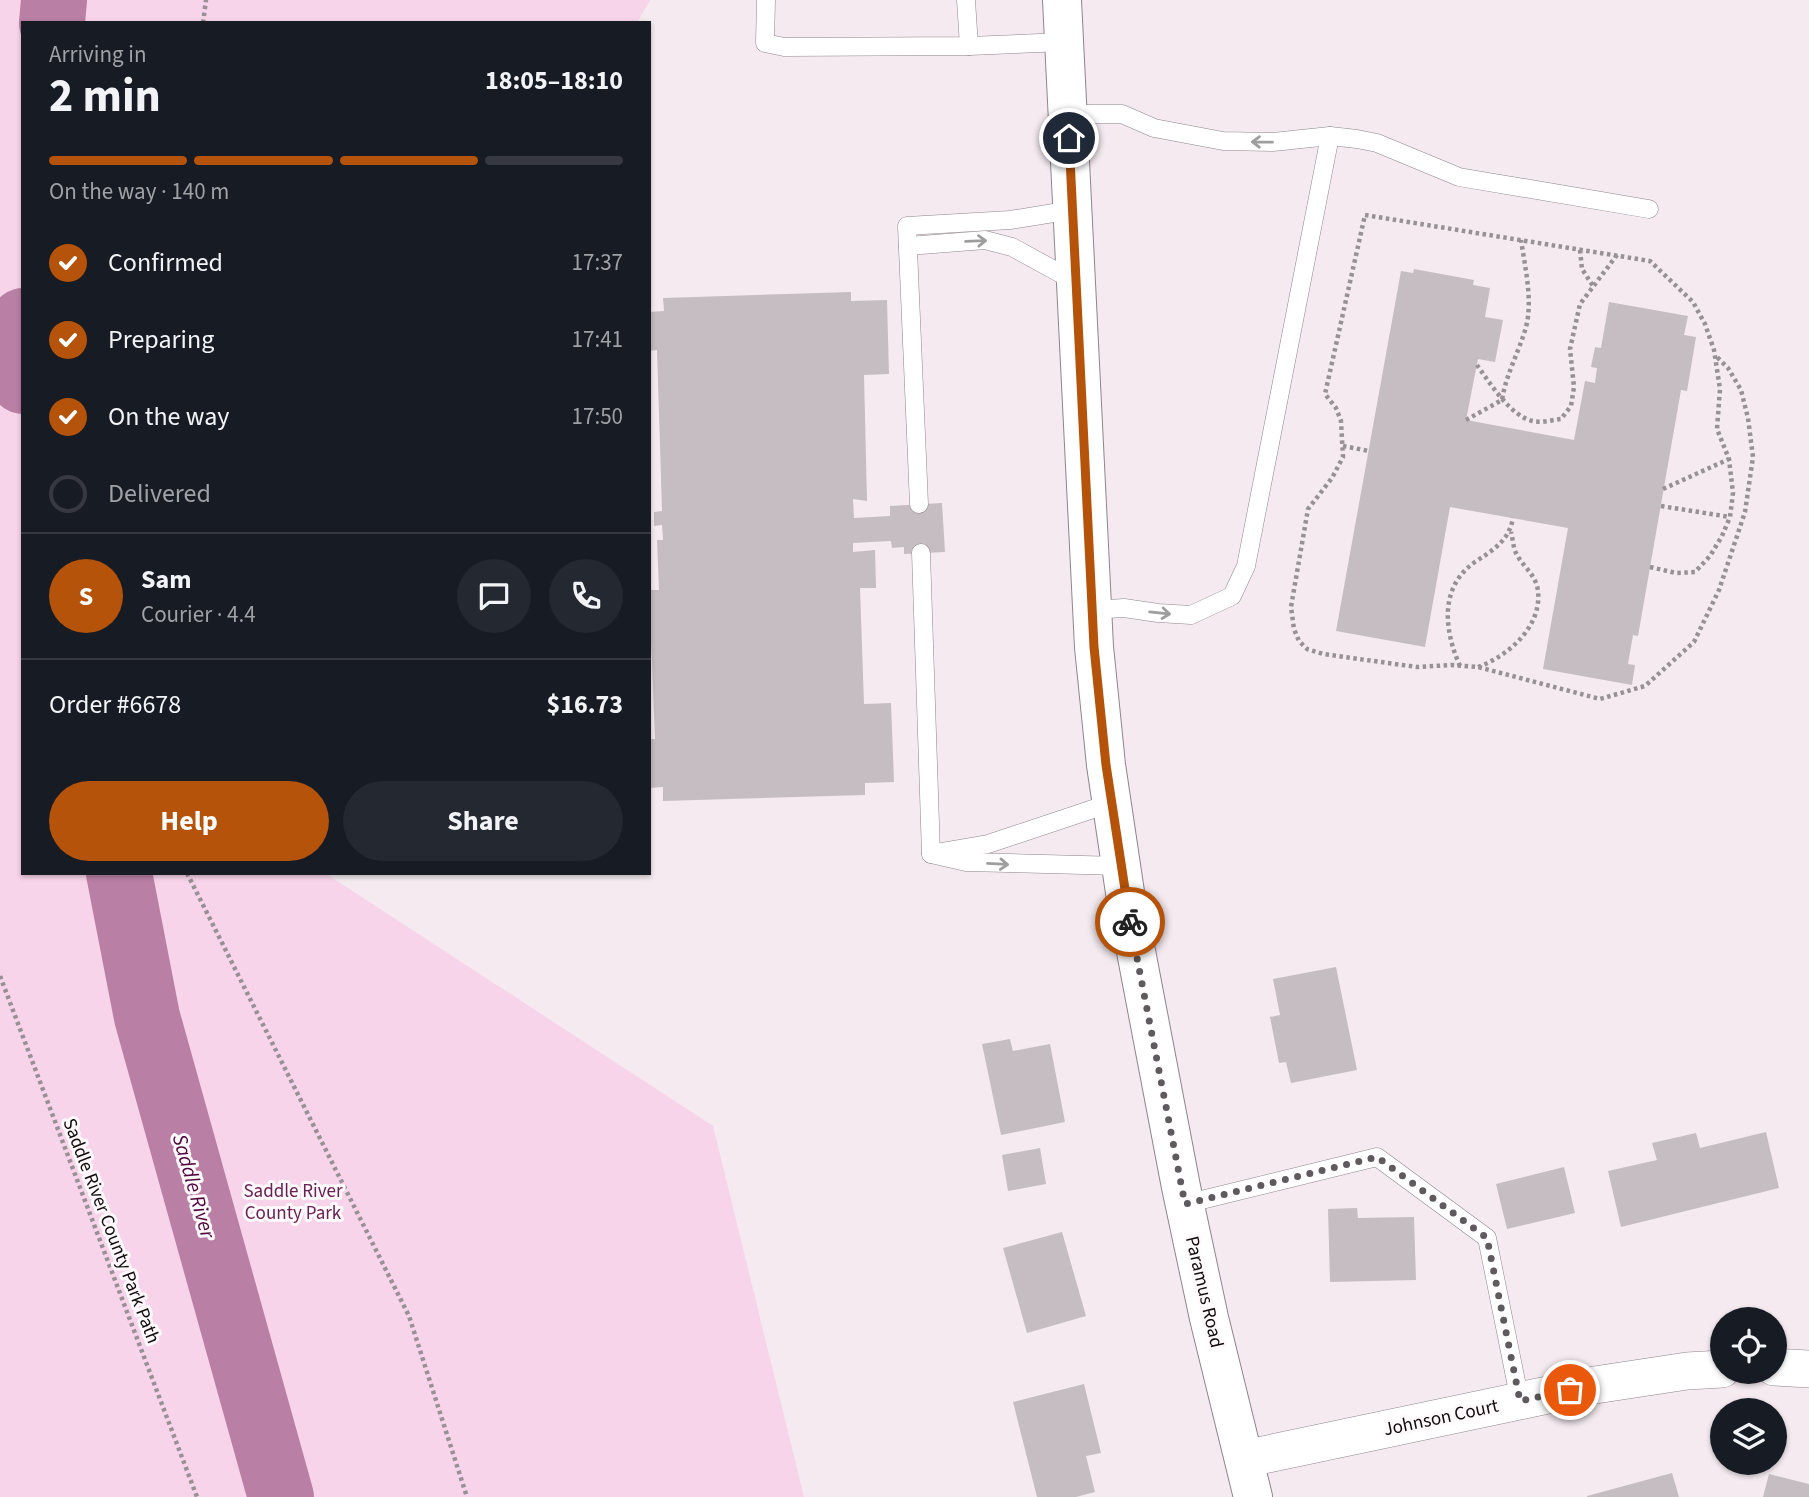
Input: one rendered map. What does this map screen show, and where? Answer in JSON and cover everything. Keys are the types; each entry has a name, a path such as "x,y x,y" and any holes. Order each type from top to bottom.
{"main road":[{"name":"Paramus Road","path":"1062,0 1095,660 1111,803 1185,1204 1209,1318 1254,1497"}],"street":[{"path":"1787,1368 1809,1369"},
{"name":"Johnson Court","path":"1244,1459 1608,1383 1710,1370"}],"lane":[{"path":"766,0 765,43 784,47 969,46 1064,42"},
{"path":"966,0 969,46"},
{"path":"1068,114 1122,114 1154,128 1223,141 1273,142 1330,136 1377,143 1460,177 1649,209"},
{"path":"1092,610 1124,608 1191,615 1232,596 1246,566 1330,136"},
{"path":"919,504 907,226 1010,220 1072,210"},
{"path":"908,246 985,240 1008,245 1076,282"},
{"path":"921,553 931,854"},
{"path":"931,854 988,844 1111,803"},
{"path":"931,854 967,862 1121,866"},
{"path":"1185,1204 1377,1157 1487,1238 1520,1401"}],"path":[{"path":"203,21 206,0"},
{"path":"1650,567 1676,573 1695,572 1710,556 1730,517 1733,493 1730,459 1717,429 1720,389 1715,355 1705,324 1693,302 1650,261 1365,215 1325,394 1336,408 1341,421 1343,457 1332,478 1308,509 1290,607 1294,629 1299,641 1307,649 1323,654 1418,667 1478,667 1600,699 1646,686 1694,642 1719,590 1745,512 1753,457 1748,418 1741,390 1728,368 1715,355"},
{"path":"1502,400 1504,386 1526,325 1528,292 1521,240"},
{"path":"1580,250 1582,269 1593,286"},
{"path":"1476,365 1502,400 1530,421 1562,419 1571,406 1574,387 1570,349 1580,304 1617,255"},
{"path":"1466,420 1502,400"},
{"path":"1343,446 1368,451"},
{"path":"1663,489 1730,459"},
{"path":"1661,506 1730,517"},
{"path":"1478,667 1497,660 1518,643 1530,625 1536,604 1538,591 1535,582 1530,570 1516,554 1511,531 1513,518"},
{"path":"1460,666 1447,622 1450,597 1456,580 1474,563 1494,551 1511,531"},
{"path":"188,875 409,1316 467,1497"},
{"name":"Saddle River County Park Path","path":"0,976 197,1497"}],"green space":[{"name":"Saddle River County Park","path":"0,0 650,0 638,21 21,21 21,875 328,875 713,1126 804,1497 0,1497"}],"building":[{"path":"1414,269 1474,280 1473,285 1490,288 1485,317 1503,320 1495,362 1478,359 1466,420 1574,440 1585,381 1595,383 1597,368 1591,367 1595,347 1601,348 1609,302 1688,316 1684,335 1696,337 1687,391 1681,390 1638,636 1633,635 1628,664 1635,665 1632,685 1543,669 1568,528 1450,507 1425,647 1336,631 1401,271 1413,273"},
{"path":"851,292 851,301 887,300 889,374 864,375 867,501 853,499 854,518 890,516 890,506 942,503 945,552 904,554 904,547 892,548 891,541 853,543 853,552 875,550 876,588 860,588 864,704 891,703 894,782 865,783 865,795 663,801 663,787 651,788 651,739 655,739 651,590 659,590 657,540 663,540 662,525 654,526 654,512 662,511 657,350 651,351 651,312 664,311 663,298"},
{"path":"1336,967 1357,1070 1291,1083 1286,1062 1279,1063 1270,1017 1280,1015 1273,979"},
{"path":"1010,1039 1013,1051 1050,1044 1065,1122 1001,1135 982,1044"},
{"path":"1766,1132 1779,1188 1621,1227 1608,1171 1657,1160 1652,1143 1696,1133 1700,1148"},
{"path":"1040,1148 1046,1184 1008,1191 1002,1155"},
{"path":"1564,1167 1575,1213 1507,1229 1496,1184"},
{"path":"1357,1208 1358,1218 1414,1217 1416,1280 1330,1282 1328,1209"},
{"path":"1062,1232 1086,1316 1027,1333 1003,1248"},
{"path":"1084,1384 1101,1453 1086,1456 1095,1492 1076,1497 1037,1497 1013,1402"},
{"path":"1672,1473 1679,1497 1587,1497 1587,1496"},
{"path":"1769,1475 1809,1484 1809,1497 1763,1497"}],"waterway":[{"name":"Saddle River","path":"52,21 54,0"},
{"name":"Saddle River","path":"21,341 21,371"},
{"name":"Saddle River","path":"119,875 147,1017 281,1497"}],"way so far":[{"path":"1130,922 1185,1204 1377,1157 1487,1238 1520,1401 1570,1390"}],"route":[{"path":"1069,138 1094,647 1106,765 1130,922"}]}
